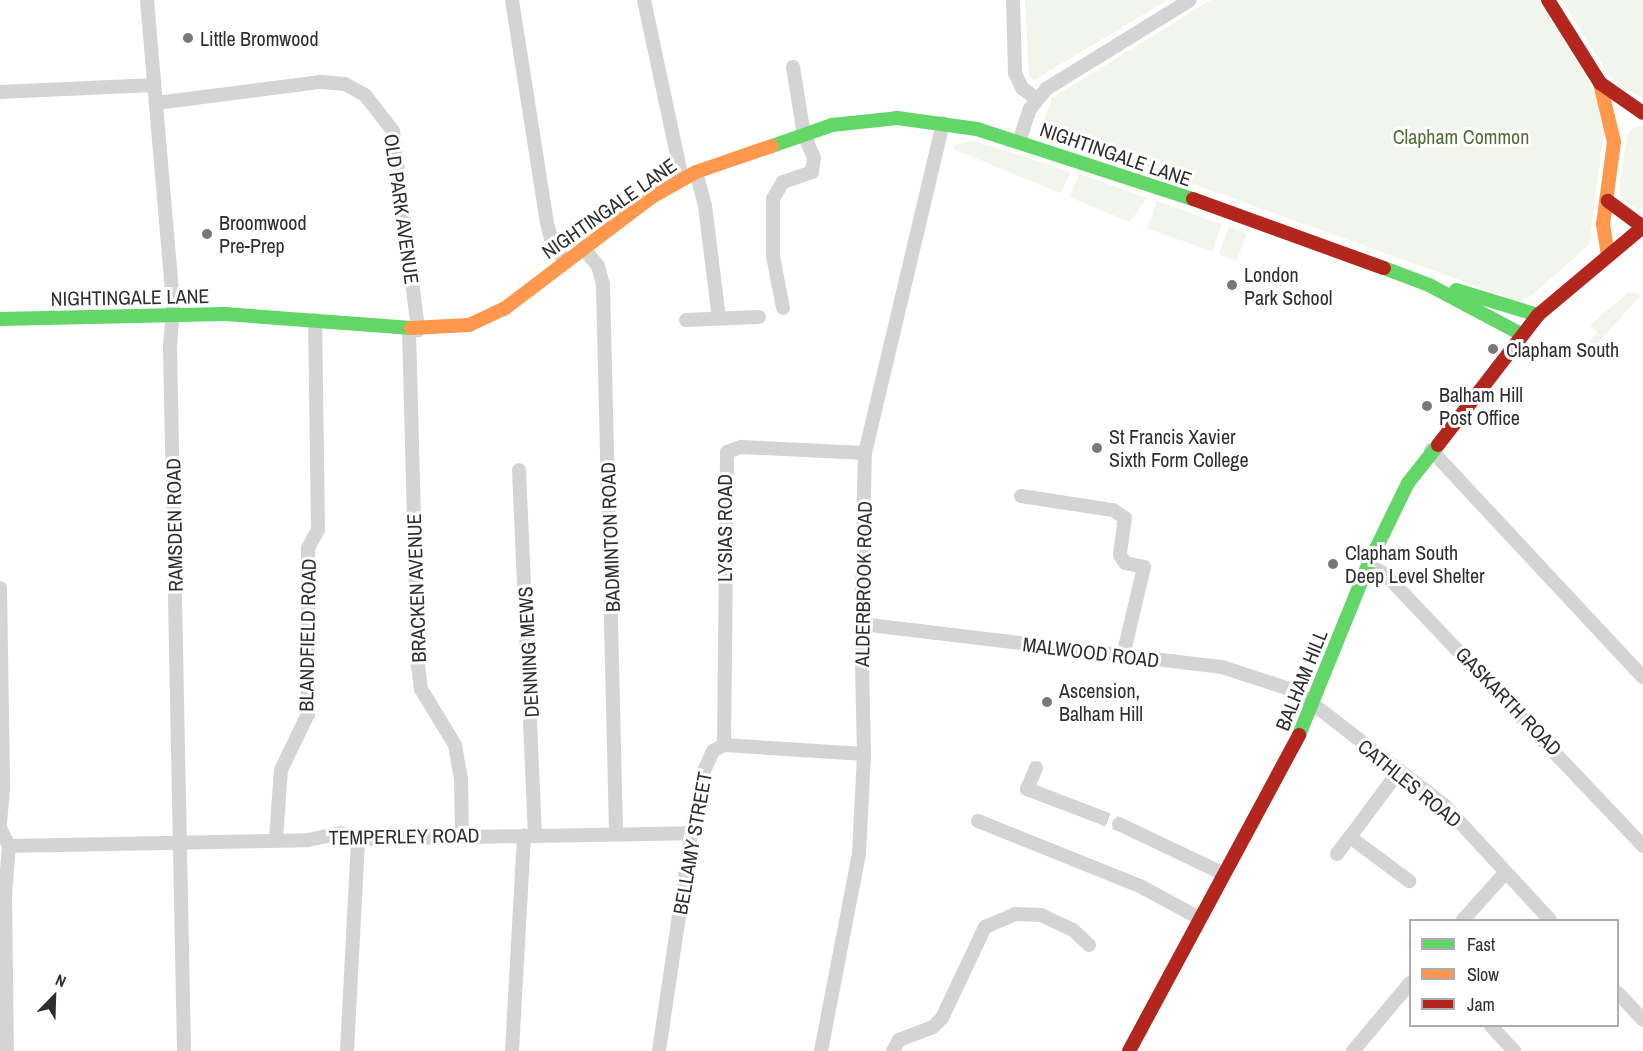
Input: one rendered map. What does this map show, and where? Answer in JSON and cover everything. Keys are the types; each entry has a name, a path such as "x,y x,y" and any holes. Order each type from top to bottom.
{"main road":[{"path":"1548,0 1600,83 1614,142 1602,234 1608,255"},
{"path":"1600,83 1643,113"},
{"path":"1614,142 1623,129 1643,118"},
{"name":"NIGHTINGALE LANE","path":"0,319 225,314 413,330 452,328 483,320 524,295 583,248 682,179 696,172 831,125 880,119 943,123 1019,141 1157,186 1436,289 1521,334"},
{"path":"1608,201 1643,227"},
{"name":"BALHAM HILL","path":"1128,1051 1199,918 1279,779 1313,705 1368,565 1402,493 1431,450 1538,315 1643,227"},
{"name":"NIGHTINGALE LANE","path":"1436,289 1463,291 1538,315"}],"street":[{"name":"RAMSDEN ROAD","path":"147,0 172,315 184,1051"},
{"path":"512,0 550,239 565,261"},
{"path":"644,0 682,179"},
{"path":"1013,0 1017,81 1037,99"},
{"path":"1019,141 1037,99 1054,83 1190,0"},
{"path":"783,308 773,256 773,199 783,182 812,172 814,159 804,135 793,67"},
{"name":"OLD PARK AVENUE","path":"156,103 321,82 345,84 365,95 393,131 413,330"},
{"path":"0,92 154,85"},
{"name":"ALDERBROOK ROAD","path":"821,1051 859,854 864,754 861,624 865,453 943,123"},
{"path":"696,172 705,206 719,318"},
{"name":"BADMINTON ROAD","path":"583,248 598,266 603,285 616,833"},
{"path":"686,320 759,317"},
{"name":"BLANDFIELD ROAD","path":"276,839 282,770 308,714 308,548 318,530 315,320"},
{"name":"BRACKEN AVENUE","path":"413,330 418,665 421,689 455,745 461,778 462,835"},
{"name":"LYSIAS ROAD","path":"724,745 724,459 727,452 741,447 865,453"},
{"path":"1431,450 1643,677"},
{"name":"DENNING MEWS","path":"512,1051 530,835 519,470"},
{"path":"1021,496 1113,510 1125,518 1120,555 1125,563 1144,567 1123,656"},
{"name":"GASKARTH ROAD","path":"1368,565 1385,574 1643,846"},
{"path":"0,588 0,827 9,846 3,873 8,1051"},
{"name":"MALWOOD ROAD","path":"861,624 1222,667 1258,676 1296,691 1313,705"},
{"name":"CATHLES ROAD","path":"1313,705 1455,815 1548,919"},
{"path":"724,745 864,754"},
{"name":"BELLAMY STREET","path":"659,1051 691,833 704,771 713,751 724,745"},
{"path":"1036,768 1027,789 1095,815"},
{"path":"1337,854 1399,771"},
{"path":"978,821 1140,886 1199,918"},
{"path":"1119,824 1224,874"},
{"name":"TEMPERLEY ROAD","path":"9,846 308,840 340,833 358,839 462,835 691,833"},
{"path":"1350,837 1409,880"},
{"path":"347,1051 358,839"},
{"path":"1464,919 1505,873"},
{"path":"893,1051 899,1040 933,1027 942,1018 985,927 1015,914 1041,915 1073,930 1089,945"},
{"path":"1353,1051 1409,984"},
{"path":"1619,995 1643,1020"},
{"path":"1492,1027 1508,1049"}],"green space":[{"path":"1025,0 1168,0 1034,80 1029,76"},
{"name":"Clapham Common","path":"1211,0 1538,0 1599,97 1605,125 1589,245 1532,295 1518,301 1048,132 1045,117 1052,98"},
{"path":"1562,0 1643,0 1643,98 1617,84 1607,72"},
{"path":"1643,126 1643,208 1637,210 1621,197 1619,189 1627,135 1633,128"},
{"path":"972,141 1071,172 1060,193 953,149 955,145"},
{"path":"1080,174 1147,198 1130,222 1069,197"},
{"path":"1157,201 1222,225 1212,252 1147,228"},
{"path":"1229,227 1247,234 1236,261 1219,254"},
{"path":"1629,292 1641,295 1594,347 1589,341 1597,333 1590,325"}],"tunnel":[{"path":"1095,815 1119,824"}],"traffic: fast":[{"path":"772,146 832,125 897,118 977,129 1193,199"},
{"path":"1384,268 1429,285 1521,334"},
{"path":"1456,290 1538,315"},
{"path":"0,319 225,314 411,328"},
{"path":"1299,735 1368,565 1408,483 1438,445"}],"traffic: slow":[{"path":"1600,83 1614,142 1603,224 1608,255"},
{"path":"411,328 469,325 504,309 650,198 696,172 772,146"}],"traffic: jam":[{"path":"1548,0 1600,83 1643,113"},
{"path":"1193,199 1384,268"},
{"path":"1438,445 1538,315 1643,227 1608,201"},
{"path":"1129,1051 1299,735"}],"place":[{"name":"Little Bromwood","path":"188,38"},
{"name":"Broomwood Pre-Prep","path":"207,234"},
{"name":"London Park School","path":"1232,285"},
{"name":"Clapham South","path":"1493,349"},
{"name":"Balham Hill Post Office","path":"1427,406"},
{"name":"St Francis Xavier Sixth Form College","path":"1097,448"},
{"name":"Clapham South Deep Level Shelter","path":"1333,564"},
{"name":"Ascension, Balham Hill","path":"1047,702"}]}
